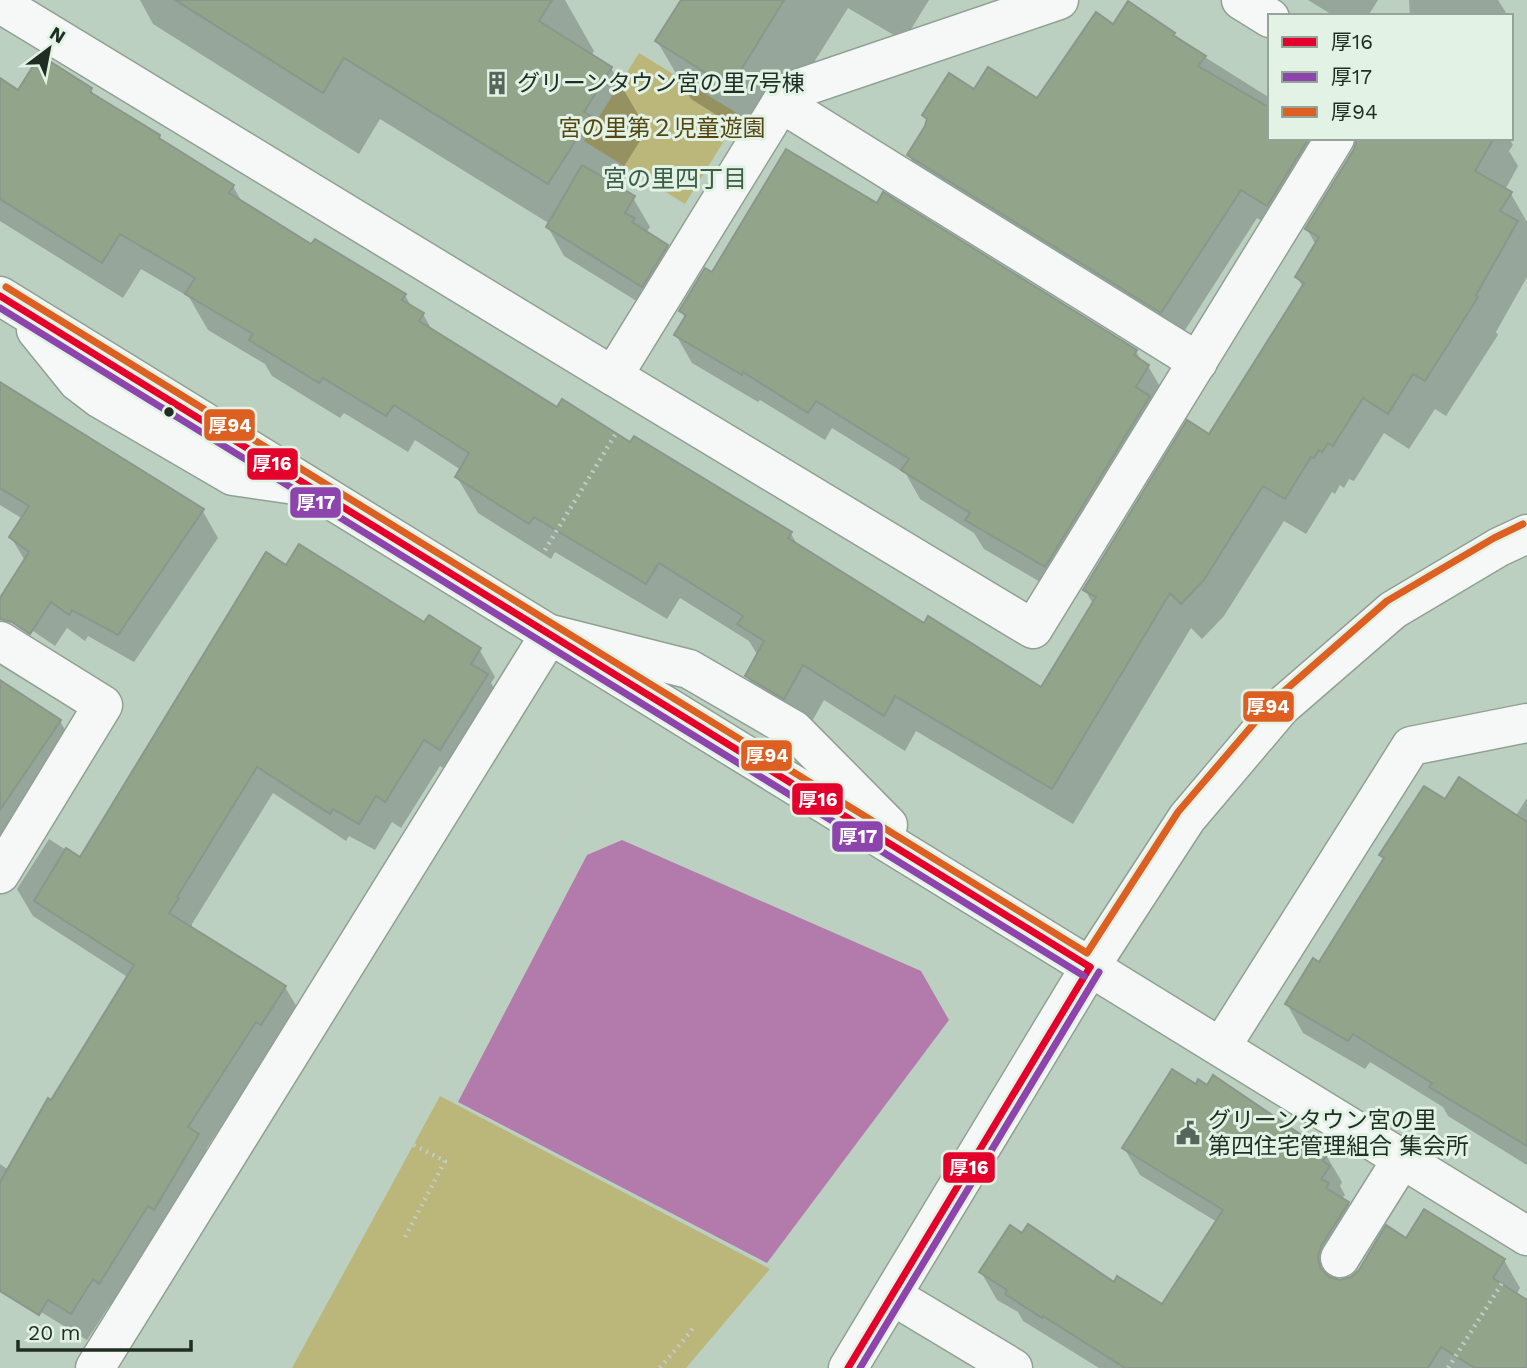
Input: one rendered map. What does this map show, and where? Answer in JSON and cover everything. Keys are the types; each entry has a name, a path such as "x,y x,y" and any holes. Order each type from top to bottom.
{"street":[{"path":"626,385 781,103 797,89 1059,0"},
{"path":"1241,0 1268,17"},
{"path":"1,3 626,385 1032,629 1334,140"},
{"path":"781,103 1198,362"},
{"path":"9,301 1527,1236"},
{"path":"848,1368 1090,967 1187,818 1281,707 1393,610 1499,547 1527,534"},
{"path":"95,1368 550,634"},
{"path":"0,640 103,705 0,874"},
{"path":"1221,1047 1411,746 1527,723"},
{"path":"1340,1258 1402,1159"},
{"path":"893,1296 1013,1368"}],"path":[{"path":"533,568 626,385"},
{"path":"405,1237 445,1161 404,1140 620,729"},
{"path":"1448,1368 1506,1276"},
{"path":"660,1368 696,1325"}],"green space":[{"name":"宮の里第２児童遊園","path":"639,53 740,115 685,204 584,141"},
{"path":"440,1096 770,1269 686,1368 292,1368"}],"shaded area":[{"path":"622,840 921,971 949,1020 767,1263 458,1102 587,855"}],"building":[{"name":"グリーンタウン宮の里7号棟","path":"175,0 552,0 539,21 612,67 584,112 591,116 548,184 344,58 323,93"},
{"path":"681,0 784,0 730,88 655,41"},
{"path":"1128,1 1206,56 1198,66 1268,107 1268,140 1308,140 1267,206 1241,190 1161,313 907,155 925,126 927,119 922,115 949,73 974,89 988,67 1037,98 1096,12 1113,24"},
{"path":"40,55 92,88 90,92 234,185 229,193 311,244 315,239 406,294 402,300 424,313 419,321 557,407 562,399 630,442 634,436 792,532 788,538 924,623 928,616 1041,687 1096,597 1083,590 1187,420 1209,434 1304,283 1295,277 1319,237 1305,229 1354,149 1356,140 1493,140 1475,171 1512,192 1500,211 1518,221 1476,295 1478,297 1425,381 1413,374 1388,414 1363,398 1333,446 1328,443 1322,452 1319,450 1314,458 1311,457 1285,499 1263,486 1204,580 1181,604 1170,593 1052,789 895,696 884,716 803,665 784,699 745,676 764,641 737,624 743,616 659,563 646,584 534,517 529,524 455,477 469,453 394,405 386,416 323,378 319,383 249,340 253,334 185,294 195,278 120,234 102,263 0,199 0,78 18,90"},
{"path":"786,149 877,203 883,192 1137,350 1134,355 1149,365 1136,387 1150,396 1045,567 965,520 970,513 901,470 909,459 816,401 808,413 743,372 742,375 674,335 686,315 679,311 705,268 712,272"},
{"path":"582,165 635,196 625,213 635,218 632,222 668,245 642,287 546,227"},
{"path":"0,382 204,509 118,635 72,610 69,615 51,602 30,634 12,622 0,619 0,598 29,552 9,537 29,506 0,488"},
{"path":"299,544 424,622 429,615 481,648 471,664 488,674 440,750 424,740 385,802 376,796 359,824 333,809 330,814 257,767 169,913 286,986 261,1025 256,1022 188,1127 199,1134 154,1210 148,1206 99,1284 93,1279 71,1314 48,1300 39,1315 0,1291 0,1182 48,1098 51,1100 134,965 34,901 66,848 80,857 266,552 286,565"},
{"path":"0,680 61,720 0,810"},
{"path":"1459,777 1527,822 1527,1146 1429,1087 1432,1083 1353,1034 1348,1041 1285,1004 1313,958 1319,962 1384,858 1379,855 1424,786 1445,799"},
{"path":"1172,1069 1196,1084 1198,1079 1207,1085 1213,1075 1328,1153 1323,1161 1330,1166 1321,1179 1329,1183 1326,1188 1349,1202 1321,1246 1318,1257 1320,1268 1329,1277 1340,1280 1351,1277 1359,1270 1386,1225 1406,1238 1424,1209 1505,1259 1493,1278 1527,1300 1527,1368 1475,1368 1441,1347 1428,1368 1125,1368 1005,1294 1007,1290 979,1272 1010,1225 1022,1233 1028,1224 1114,1282 1117,1276 1162,1304 1223,1210 1122,1148"}],"transit line":[{"name":"厚94","path":"6,287 1087,953 1178,812 1274,700 1387,601 1494,538 1523,524"},
{"name":"厚16","path":"0,296 1090,967"},
{"name":"厚17","path":"0,308 1084,976"},
{"name":"厚16","path":"848,1368 1090,967"},
{"name":"厚17","path":"860,1368 1099,972"}],"place":[{"name":"グリーンタウン宮の里7号棟","path":"497,83"},
{"name":"グリーンタウン宮の里 第四住宅管理組合 集会所","path":"1188,1133"}],"district":[{"name":"宮の里四丁目","path":"675,179"}]}
